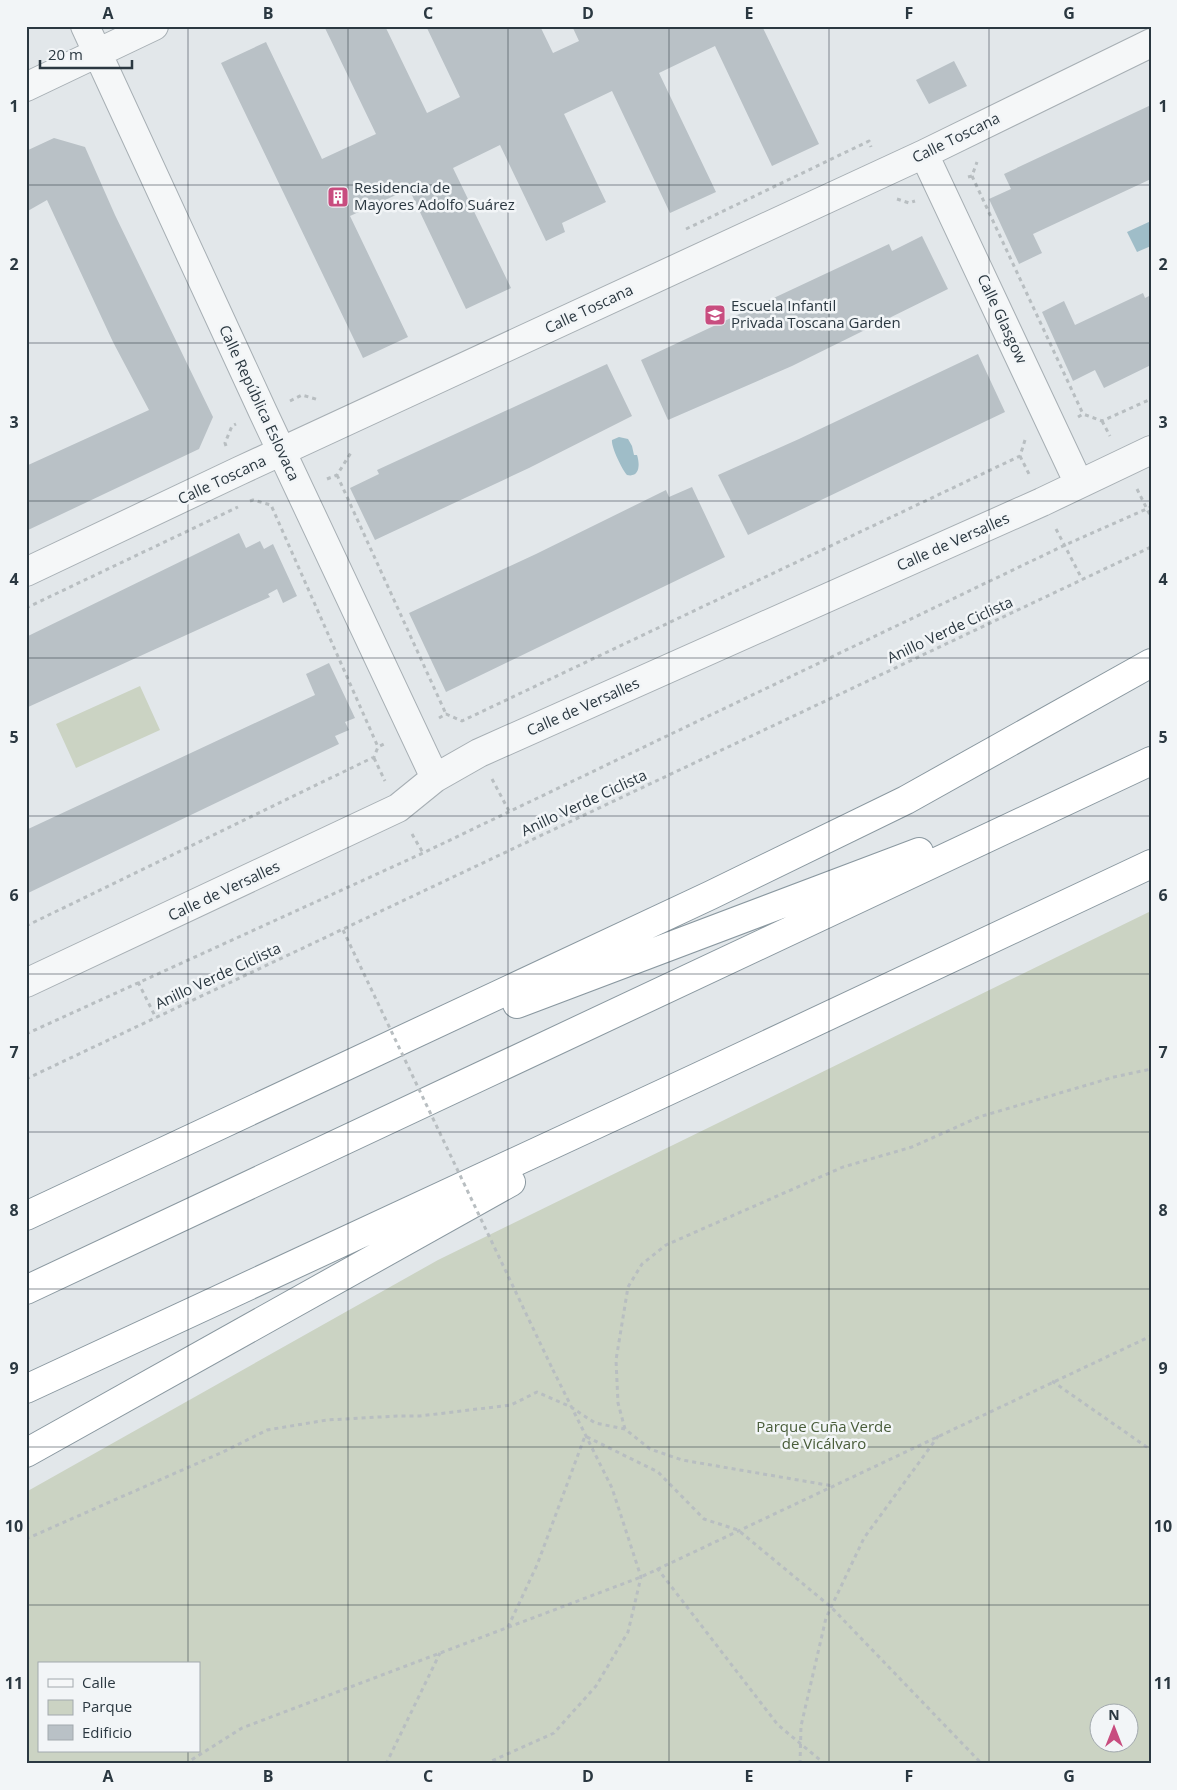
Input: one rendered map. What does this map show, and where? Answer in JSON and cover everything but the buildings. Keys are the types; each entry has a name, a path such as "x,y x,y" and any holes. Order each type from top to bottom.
{"highway":[{"path":"26,1216 711,895 898,804 1151,663"},
{"path":"26,1290 1151,760"},
{"path":"324,1076 1123,774"},
{"path":"26,1389 1151,864"},
{"path":"26,1454 698,1077"}],"street":[{"name":"Calle República Eslovaca","path":"85,26 281,452 435,778"},
{"path":"26,87 154,26"},
{"name":"Calle Toscana","path":"26,572 924,154 1151,43"},
{"name":"Calle Glasgow","path":"924,154 1079,484"},
{"name":"Calle de Versalles","path":"26,983 398,808 435,778 478,753 1151,450"}],"path":[{"path":"972,176 1083,414 1102,422 1151,399"},
{"path":"337,475 446,714 462,720 601,656 1020,456 1025,439 1083,414"},
{"path":"26,608 253,500 271,506 378,747"},
{"path":"26,1034 423,853 1065,545 1149,508 1151,517"},
{"path":"1065,545 1082,579"},
{"name":"Anillo Verde Ciclista","path":"26,1078 1151,547"},
{"path":"26,926 374,757 378,747 446,714"},
{"path":"343,930 552,1368 612,1488 641,1577 628,1632 596,1686 554,1733 485,1764"},
{"path":"138,982 156,1018"},
{"path":"624,1429 618,1403 616,1360 628,1287 642,1264 666,1245 843,1167 912,1147 979,1117 1114,1077 1151,1069"},
{"path":"186,1764 242,1728 641,1577 1052,1381 1151,1336"},
{"path":"1052,1381 1151,1450"},
{"path":"26,1539 223,1452 267,1430 327,1420 420,1416 511,1405 537,1392 571,1407 595,1423 624,1429 650,1449 682,1460 833,1486"},
{"path":"800,1764 801,1726 826,1618 864,1538 940,1435"},
{"path":"585,1436 658,1472 704,1519 738,1530 831,1607 982,1764"},
{"path":"508,1627 537,1565 585,1436"},
{"path":"657,1568 778,1725 825,1764"},
{"path":"386,1764 440,1653"}],"green space":[{"path":"140,686 160,730 76,768 56,724"},
{"name":"Parque Cuña Verde de Vicálvaro","path":"1151,911 1151,1764 26,1764 26,1492 438,1260"}],"water":[{"path":"1151,221 1151,246 1137,252 1127,232"},
{"path":"619,437 628,439 634,455 637,455 639,466 634,474 627,475 615,453 612,440"}],"place":[{"name":"Residencia de Mayores Adolfo Suárez","path":"338,197"},
{"name":"Escuela Infantil Privada Toscana Garden","path":"715,315"}]}
